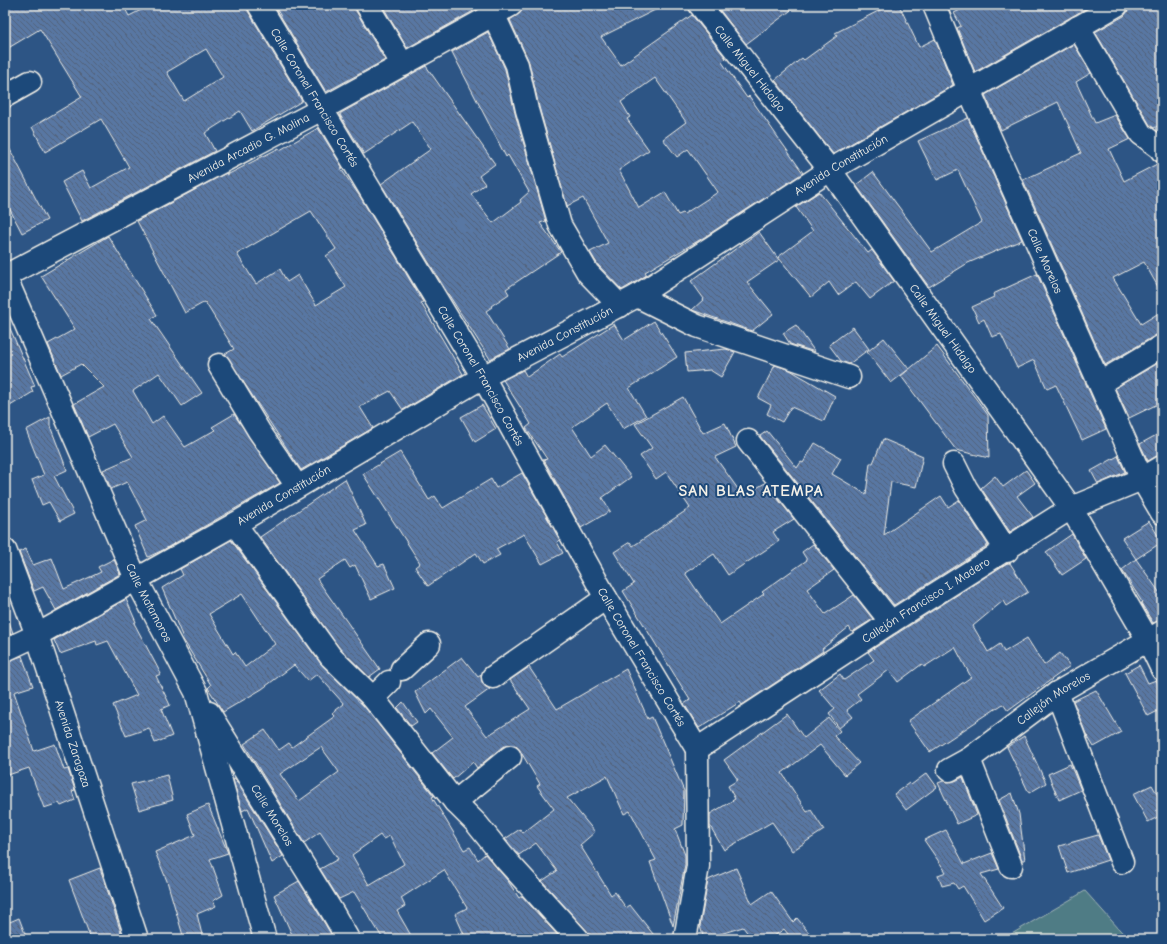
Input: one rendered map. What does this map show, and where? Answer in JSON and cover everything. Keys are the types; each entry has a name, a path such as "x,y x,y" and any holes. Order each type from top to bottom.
{"street":[{"name":"Calle Coronel Francisco Cortés","path":"259,5 483,378 606,598 697,748"},
{"path":"367,5 403,65"},
{"name":"Calle Miguel Hidalgo","path":"700,5 830,170 1071,508 1155,636 1162,669"},
{"name":"Calle Morelos","path":"934,5 969,90 1142,479 1162,514"},
{"name":"Avenida Constitución","path":"5,650 37,635 236,524 297,486 483,378 629,301 830,170 969,90 1087,17 1117,5"},
{"name":"Avenida Arcadio G. Molina","path":"5,276 403,65 498,8"},
{"path":"498,8 517,65 527,110 560,225 588,273 629,301 697,326 849,376"},
{"path":"1087,17 1141,134 1162,151"},
{"path":"5,96 30,82"},
{"name":"Calle Matamoros","path":"5,276 136,580 196,692 265,939"},
{"path":"1100,383 1162,346"},
{"path":"219,365 259,431 297,486"},
{"path":"748,441 891,622"},
{"path":"954,464 966,488 1007,550"},
{"name":"Callejón Francisco I. Madero","path":"697,748 891,622 1007,550 1071,508 1142,479 1162,467"},
{"path":"236,524 331,657 373,698 455,802 477,824 523,879 578,939"},
{"name":"Avenida Zaragoza","path":"5,550 37,635 136,939"},
{"path":"493,677 606,598"},
{"name":"Callejón Morelos","path":"949,770 969,759 1058,693 1155,636"},
{"path":"373,698 429,644"},
{"name":"Calle Morelos","path":"196,692 348,939"},
{"path":"1058,693 1122,862"},
{"path":"685,939 698,866 697,748"},
{"path":"455,802 510,758"},
{"path":"969,759 1011,866"}],"green space":[{"path":"1085,891 1128,939 1003,939"}],"building":[{"path":"5,5 123,5 129,16 151,5 247,5 248,11 302,101 252,131 240,111 205,133 215,151 82,221 62,182 82,171 91,188 129,167 101,119 45,152 32,127 82,97 40,29 5,50","holes":["206,49 223,77 184,101 167,72"]},
{"path":"274,5 355,5 356,11 385,60 326,92"},
{"path":"382,5 477,5 477,9 407,48"},
{"path":"523,5 665,5 601,37 621,65 692,15 726,58 722,62 747,98 749,96 803,173 703,238 645,272 647,275 622,290 598,265 590,252 608,243 583,198 567,206 539,107 529,62 510,20 521,12","holes":["655,78 686,122 663,139 677,157 688,149 718,192 684,214 678,215 665,192 639,208 619,170 649,150 627,119 630,117 621,102"]},
{"path":"716,5 798,5 746,44"},
{"path":"890,5 899,5 919,47 935,39 953,85 833,154 775,80 802,58 804,60 837,36 835,33"},
{"path":"970,5 1092,5 975,72 957,28 961,26 954,13"},
{"path":"1129,5 1162,5 1162,124 1154,128 1150,125 1095,32 1124,16 1128,11"},
{"path":"488,32 505,69 515,113 546,221 540,223 561,252 506,289 509,294 486,311 510,349 490,359 381,184 431,149 412,122 364,154 340,115 341,113 426,66 495,164 479,176 485,184 471,194 493,223 521,202 520,200 529,192 508,155 506,157 452,52"},
{"path":"1074,44 1091,73 1076,82 1095,123 1115,115 1130,139 1109,149 1124,181 1157,164 1162,173 1162,294 1144,262 1113,278 1141,324 1162,311 1162,334 1156,335 1105,365 1023,180 1081,153 1058,102 1001,130 985,95"},
{"path":"968,118 1022,240 968,263 929,287 856,185 873,172 932,252 982,222 958,170 937,180 918,141"},
{"path":"318,128 343,168 341,169 361,198 423,302 421,303 463,374 403,410 390,391 360,407 373,428 301,470 225,354 234,349 205,302 185,313 137,221 226,173 227,175 279,148 280,150","holes":["311,211 336,249 326,256 346,287 316,305 298,275 287,282 280,269 256,284 237,254"]},
{"path":"5,140 47,220 22,233 5,200"},
{"path":"819,192 868,253 872,250 894,281 870,299 856,282 838,295 829,282 811,297 778,257 813,231 796,207"},
{"path":"759,232 779,260 747,282 773,314 752,331 692,310 704,299 691,281"},
{"path":"108,236 157,315 151,319 202,393 182,406 159,373 133,391 152,424 163,416 185,447 215,430 212,427 234,414 280,483 163,550 148,557 135,526 147,520 127,482 111,489 103,470 133,457 113,424 88,437 74,404 104,387 81,364 61,375 48,344 75,329 41,276"},
{"path":"1037,274 1106,429 1082,440 1056,385 1047,389 1034,360 1017,368 1001,334 992,337 984,319 979,322 972,307 994,297 993,294"},
{"path":"5,317 35,386 31,387 33,392 5,409"},
{"path":"654,321 677,357 629,388 646,416 623,429 607,403 572,427 591,456 605,445 631,477 602,498 610,511 581,528 544,460 547,459 526,428 531,424 503,380 523,370 527,377 560,354 562,357 614,324 624,340"},
{"path":"796,325 815,352 790,344 783,333"},
{"path":"853,327 869,349 849,364 841,361 829,345"},
{"path":"884,338 909,369 891,383 867,352"},
{"path":"937,346 988,415 989,458 956,450 901,376"},
{"path":"726,349 735,352 721,377 710,370 687,372 685,353"},
{"path":"1162,361 1162,402 1129,418 1115,388"},
{"path":"775,365 790,370 835,396 824,421 791,407 782,422 767,414 771,405 758,398"},
{"path":"683,397 703,433 725,423 736,447 715,457 743,496 765,483 794,519 773,532 779,541 728,575 714,554 685,573 720,624 764,594 762,592 807,560 802,552 813,544 834,570 807,589 825,614 854,595 873,619 852,632 849,627 822,649 823,651 742,705 740,702 699,728 684,704 690,700 623,591 634,584 614,552 630,542 633,546 690,508 666,472 656,479 640,456 652,448 635,424"},
{"path":"482,405 496,429 475,442 461,417"},
{"path":"50,417 50,426 67,470 54,476 74,514 60,521 49,502 42,505 32,480 44,475 26,430"},
{"path":"767,431 797,468 801,462 803,463 815,443 841,458 832,474 866,494 870,463 873,463 883,439 923,456 916,487 891,482 884,535 941,496 948,507 959,500 988,545 894,605 760,436"},
{"path":"1162,432 1162,453 1148,461 1140,444"},
{"path":"400,452 429,500 435,496 443,508 491,479 496,488 522,473 560,540 557,542 563,553 542,564 524,534 496,549 500,555 483,564 476,553 428,586 415,567 420,563 363,474"},
{"path":"1118,456 1125,472 1098,484 1091,471"},
{"path":"1026,470 1035,483 1017,496 1033,517 1010,532 981,488 995,476 1003,487"},
{"path":"345,479 366,525 355,530 378,566 384,564 395,588 371,599 355,565 350,568 345,560 317,579 380,669 369,677 340,649 260,537"},
{"path":"1149,521 1162,542 1136,559 1122,538"},
{"path":"1072,534 1086,559 1062,575 1046,552"},
{"path":"231,540 321,664 364,706 434,796 432,797 464,850 470,847 478,860 485,854 508,881 519,898 522,896 561,939 466,939 455,914 467,908 444,870 401,898 405,906 397,911 413,939 383,939 354,892 339,899 320,869 338,859 320,832 304,843 244,744 265,730 279,750 289,743 292,747 335,716 332,713 344,704 317,674 308,681 294,665 262,689 223,712 208,688 211,685 182,638 162,588 183,575 180,569","holes":["242,594 275,644 245,667 235,652 233,654 209,614","321,747 339,772 299,801 280,774","380,835 383,839 390,836 404,864 369,885 352,855"]},
{"path":"26,549 33,565 52,558 64,589 101,572 98,567 114,559 120,574 56,610 43,587 34,591 19,552"},
{"path":"1136,559 1162,596 1162,620 1153,623 1122,570"},
{"path":"1007,563 1010,563 1028,592 1006,606 1003,601 973,626 988,652 1000,644 1004,652 1027,638 1044,665 1060,653 1070,666 1008,711 1003,704 930,752 908,721 971,677 955,647 924,667 922,664 898,682 889,670 857,694 861,699 847,710 853,717 839,728 829,714 835,709 819,690 840,674 844,680 874,660 868,652"},
{"path":"126,599 136,622 134,623 161,674 156,676 170,705 161,709 172,736 155,743 149,728 126,736 113,705 137,695 108,641 97,645 96,641 60,654 54,640"},
{"path":"5,616 7,616 13,633 5,636"},
{"path":"22,656 33,686 14,692 34,751 55,744 64,770 68,769 75,790 72,791 75,800 61,806 59,803 44,808 29,768 5,776 5,662"},
{"path":"462,657 478,677 481,675 483,684 490,689 465,707 487,736 530,709 510,680 529,667 557,709 626,669 648,719 652,717 684,791 683,825 675,829 685,855 685,865 673,926 650,862 656,860 630,811 624,814 607,776 567,798 595,832 580,845 611,895 615,892 626,908 630,905 657,939 590,939 587,931 542,881 557,871 536,843 519,855 505,839 520,829 523,833 554,809 537,786 540,784 519,749 515,745 502,747 477,768 473,762 453,779 432,753 453,737 431,709 426,714 415,692"},
{"path":"1139,665 1148,683 1156,680 1162,692 1162,709 1148,716 1125,673"},
{"path":"1096,690 1121,732 1094,747 1086,734 1073,701"},
{"path":"403,702 417,722 411,726 397,708"},
{"path":"787,714 804,738 829,718 840,731 834,736 859,763 845,775 820,745 782,773 807,812 811,810 824,830 792,851 772,822 724,850 710,826 710,814 735,799 728,786 738,780 724,760"},
{"path":"1024,736 1046,783 1029,793 1007,747"},
{"path":"1070,764 1081,790 1059,800 1048,774"},
{"path":"927,773 937,787 906,810 894,794 909,783 911,785"},
{"path":"167,775 173,800 139,810 131,784"},
{"path":"963,777 977,815 957,824 938,783 943,781 955,781"},
{"path":"235,779 283,856 272,863 248,808 242,811 233,780"},
{"path":"1152,785 1162,802 1162,815 1148,822 1133,794"},
{"path":"1012,793 1019,814 1025,860 1022,860 999,800"},
{"path":"208,805 228,853 210,859 223,895 213,901 216,906 197,914 203,939 184,939 167,881 155,852 195,835 187,814"},
{"path":"946,830 964,864 992,853 999,869 981,874 1003,908 984,920 963,886 958,889 954,883 942,886 938,875 946,872 924,840"},
{"path":"1098,835 1108,860 1068,873 1059,846"},
{"path":"100,868 123,939 91,939 69,880"},
{"path":"736,868 752,904 771,891 793,922 797,918 814,939 792,939 784,929 770,939 752,939 743,927 704,939 700,926 708,880"},
{"path":"299,881 334,939 294,939 274,895"},
{"path":"19,918 27,939 5,939 5,924"}],"district":[{"name":"SAN BLAS ATEMPA","path":"751,491"}]}
